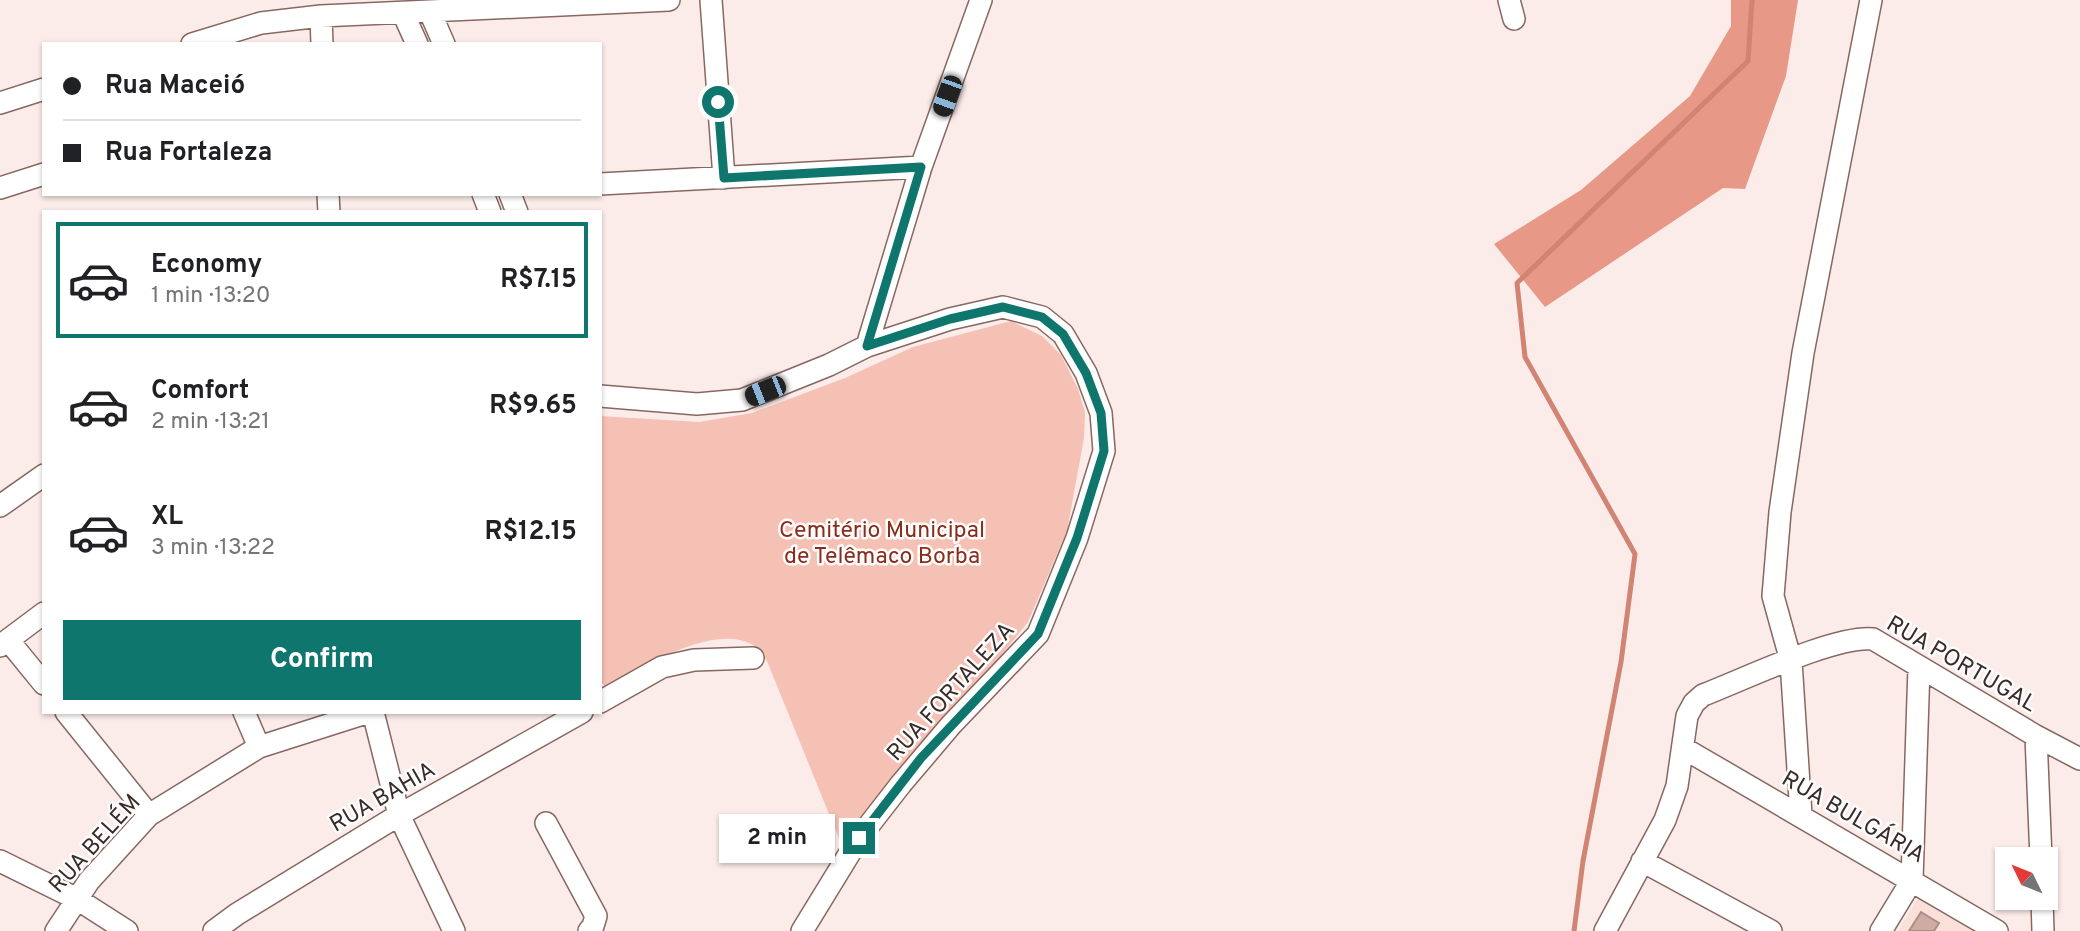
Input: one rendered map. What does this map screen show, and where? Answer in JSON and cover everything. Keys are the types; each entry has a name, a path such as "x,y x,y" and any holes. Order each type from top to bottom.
{"street":[{"path":"199,42 261,23 321,16 669,0"},
{"path":"710,0 724,178"},
{"path":"867,346 921,167 981,0"},
{"path":"1801,815 1790,661 1773,596 1780,512 1803,353 1871,0"},
{"path":"430,12 443,42"},
{"path":"403,13 416,42"},
{"path":"321,16 322,42"},
{"path":"0,103 42,90"},
{"path":"602,184 921,167"},
{"path":"0,188 42,175"},
{"name":"RUA FORTALEZA","path":"602,397 697,404 742,400 829,365 867,346 950,319 1003,307 1042,317 1063,334 1086,373 1101,413 1104,451 1077,538 1038,634 951,725 901,784 859,838 802,931"},
{"path":"0,506 42,476"},
{"path":"42,614 4,643 42,682"},
{"name":"RUA PORTUGAL","path":"1605,931 1665,820 1678,786 1685,749 1687,716 1693,704 1703,695 1790,661 1861,638 1873,639 2036,736 2080,759"},
{"path":"602,701 662,667 694,660 753,658"},
{"path":"1881,931 1912,880 1919,667"},
{"path":"68,714 149,815"},
{"path":"245,714 259,747"},
{"name":"RUA BELÉM","path":"55,931 76,899 149,815 259,747 365,714"},
{"path":"372,714 399,815 454,931"},
{"name":"RUA BAHIA","path":"214,931 237,914 399,815 578,714"},
{"path":"2036,736 2040,847"},
{"name":"RUA BULGÁRIA","path":"1685,749 1997,931"},
{"path":"546,823 596,916 589,931"},
{"path":"0,861 76,899 127,931"},
{"path":"1642,861 1771,931"},
{"path":"2042,910 2043,931"}],"shaded area":[{"path":"1731,0 1798,0 1786,76 1745,189 1723,188 1545,307 1494,244 1581,190 1690,96 1731,26"},
{"path":"1918,898 1972,931 1898,931"}],"green space":[{"name":"Cemitério Municipal de Telêmaco Borba","path":"1011,321 1042,336 1061,355 1078,389 1085,412 1084,438 1067,531 1028,622 844,851 767,661 753,645 736,639 698,643 678,650 606,688 602,683 602,416 699,422 752,413 845,378 913,347"}],"building":[{"path":"1921,912 1939,923 1934,931 1909,931"}],"waterway":[{"path":"1574,931 1583,861 1621,662 1635,554 1525,357 1517,283 1748,61 1752,0"}],"route":[{"path":"718,102 724,178 921,167 867,346 950,319 1003,307 1020,309 1042,317 1063,334 1086,373 1101,413 1104,451 1096,482 1077,538 1038,634 921,758 859,838"}]}
